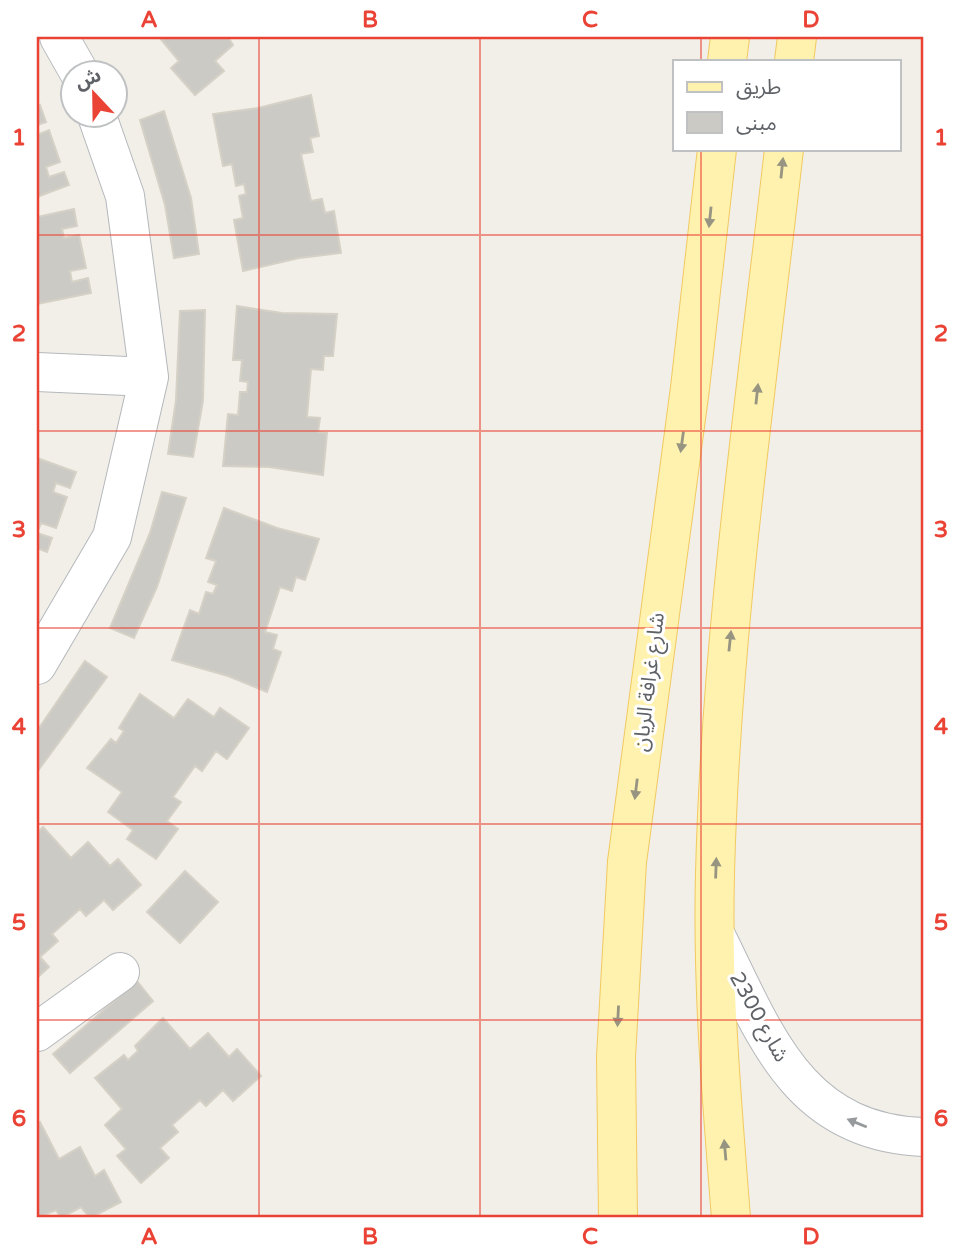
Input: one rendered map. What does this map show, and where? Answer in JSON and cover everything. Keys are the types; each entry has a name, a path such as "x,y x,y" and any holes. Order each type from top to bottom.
{"main road":[{"path":"727,60 730,37"},
{"path":"794,60 797,37"},
{"name":"شارع غرافة الريان","path":"618,1218 616,1057 627,862 690,388 717,150"},
{"path":"731,1218 717,1056 715,874 727,673 784,150"}],"street":[{"path":"59,37 72,60"},
{"path":"37,665 112,537 149,377 125,196 102,130"},
{"path":"37,372 149,377"},
{"name":"شارع 2300","path":"716,936 764,1033 784,1066 812,1097 846,1118 889,1136 923,1137"},
{"path":"37,1032 120,972"},
{"path":"597,1218 617,1179"}],"building":[{"path":"159,37 228,37 233,45 215,61 224,71 195,95 171,68 179,61"},
{"path":"311,95 319,136 310,138 313,152 301,154 311,201 322,199 325,213 334,211 341,253 299,258 243,271 234,220 243,218 239,196 246,194 244,184 236,186 232,164 223,166 213,114 258,108"},
{"path":"40,105 46,122 37,125 37,107"},
{"path":"164,111 191,198 199,254 174,258 165,205 140,120"},
{"path":"49,130 60,162 46,167 49,177 64,172 69,185 37,197 37,135"},
{"path":"74,209 77,226 62,229 64,238 79,235 86,268 70,271 72,282 88,278 91,293 37,304 37,217"},
{"path":"237,306 282,313 337,314 333,356 324,356 323,370 311,369 307,417 320,418 318,432 327,433 323,475 269,467 223,466 228,414 238,415 240,392 247,392 248,382 240,381 242,360 233,360"},
{"path":"205,310 203,401 193,457 168,454 176,400 180,311"},
{"path":"37,458 76,472 70,488 56,483 53,492 67,497 56,528 41,523 37,533"},
{"path":"162,492 186,498 157,587 134,638 110,628 150,533"},
{"path":"224,508 277,528 319,539 305,580 296,577 292,591 280,587 265,632 277,635 273,649 281,652 267,692 228,676 172,660 190,610 199,614 206,592 213,594 217,585 208,582 216,561 206,558"},
{"path":"37,533 52,538 47,552 37,548"},
{"path":"85,661 107,677 37,772 37,731"},
{"path":"140,694 174,718 188,699 214,717 220,708 249,728 227,759 216,751 202,771 195,766 173,797 181,802 167,821 178,829 156,859 127,839 133,830 108,812 122,792 87,768 111,739 116,743 124,731 119,728"},
{"path":"43,827 71,858 88,842 110,866 118,859 141,885 113,910 104,900 86,916 80,909 52,934 58,941 40,957 49,967 37,978 37,833"},
{"path":"185,871 218,902 180,943 147,912"},
{"path":"137,981 153,1001 70,1073 53,1054"},
{"path":"163,1018 190,1049 208,1033 229,1057 237,1049 261,1076 233,1101 223,1090 206,1106 200,1100 172,1125 178,1132 160,1148 169,1158 141,1183 117,1156 126,1149 105,1125 122,1109 95,1078 124,1055 128,1060 138,1051 135,1046"},
{"path":"40,1122 59,1159 80,1147 95,1176 104,1170 121,1202 90,1218 81,1207 61,1218 56,1210 37,1218 37,1124"}]}
